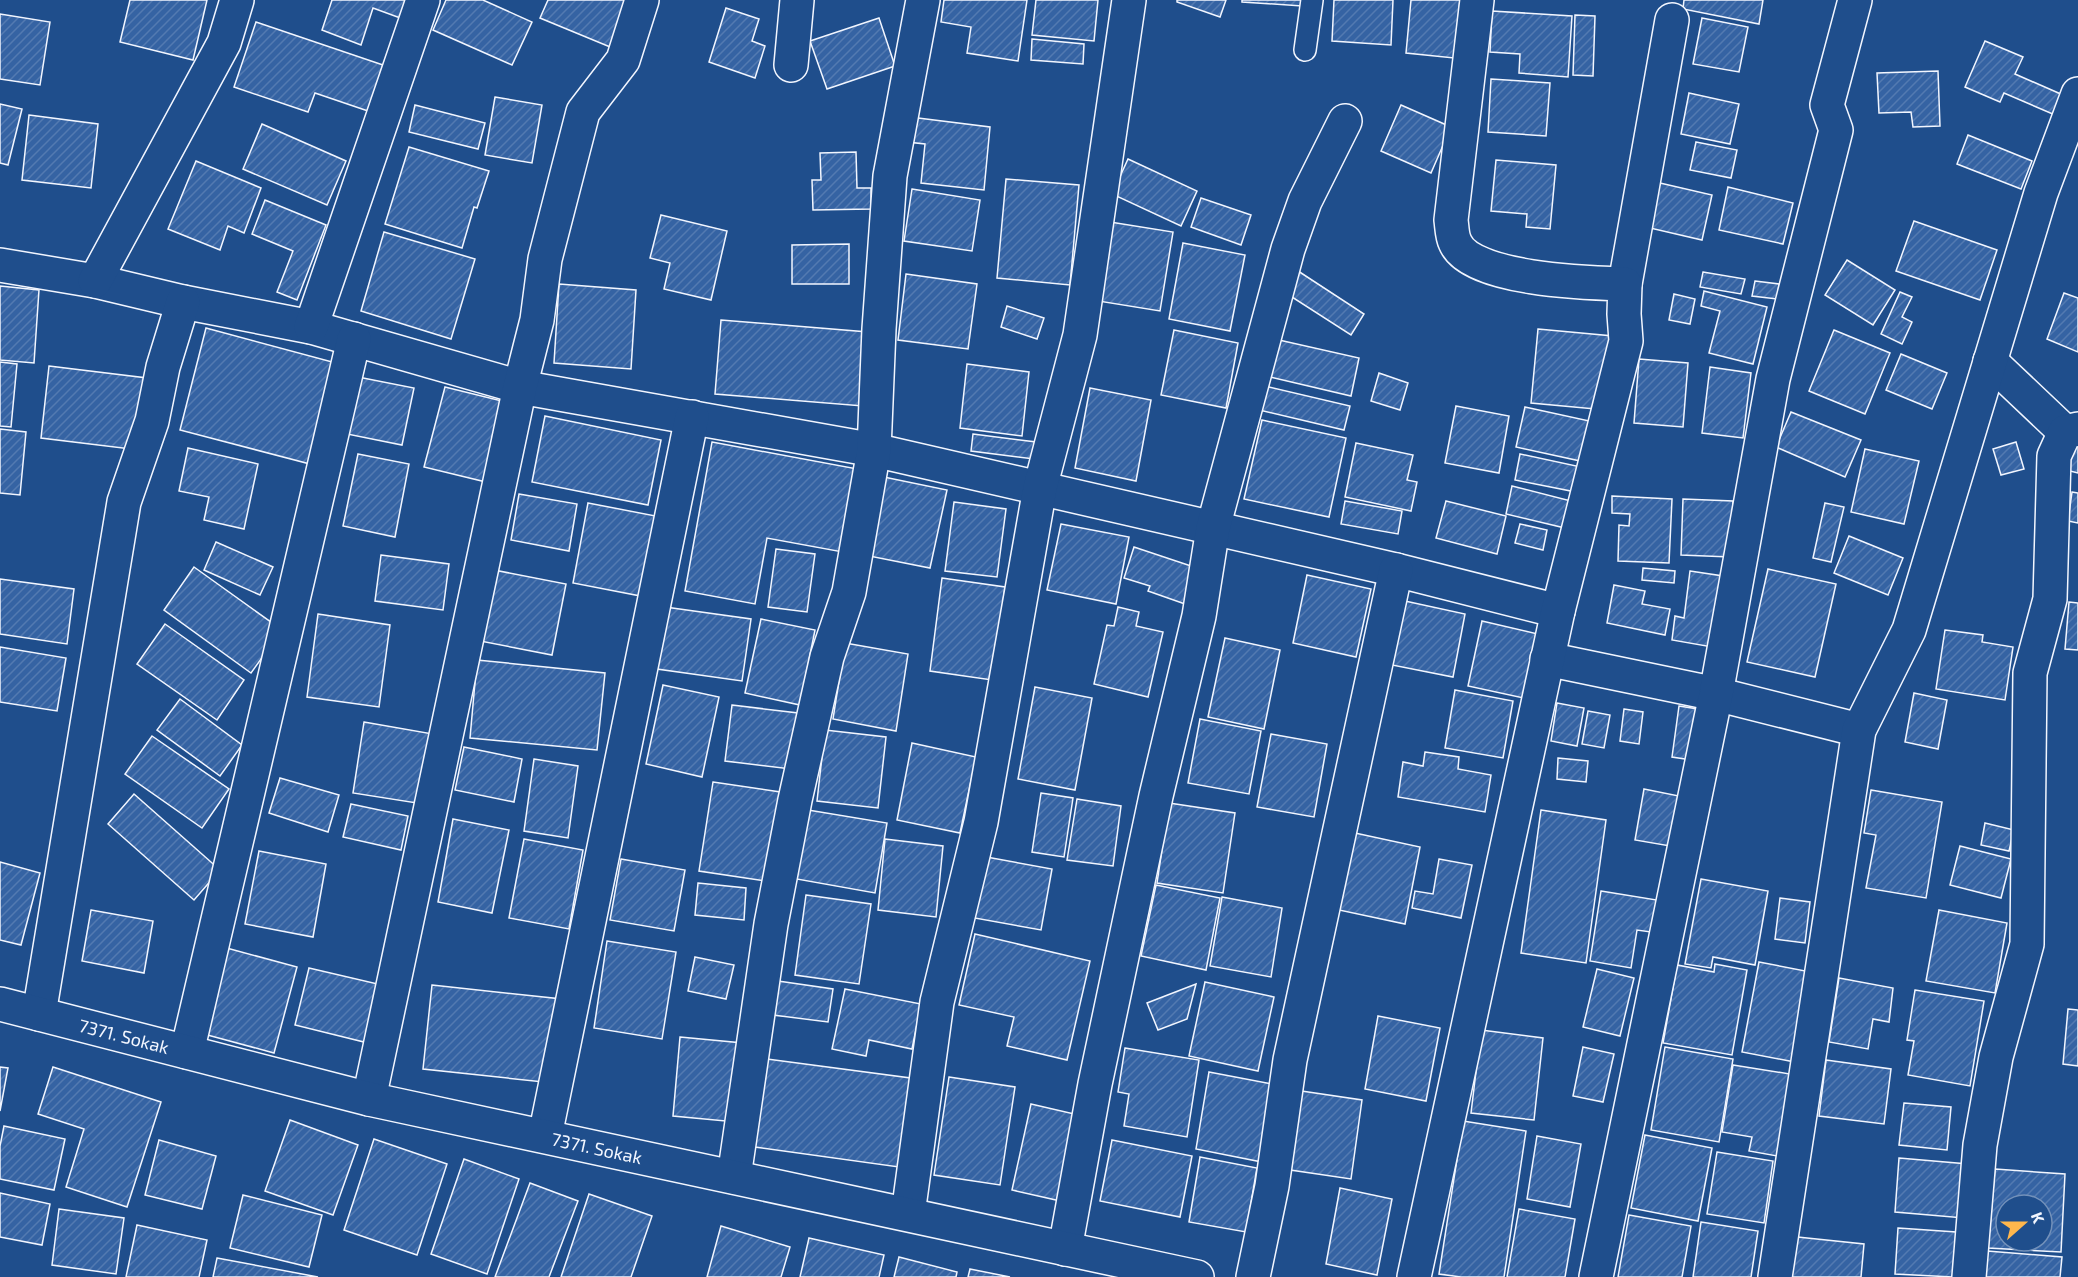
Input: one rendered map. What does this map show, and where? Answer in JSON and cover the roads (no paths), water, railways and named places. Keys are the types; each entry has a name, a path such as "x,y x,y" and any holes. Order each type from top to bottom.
{"street":[{"path":"94,280 224,43 237,0"},
{"path":"311,327 423,0"},
{"path":"369,1099 520,387 537,320 545,259 583,112 623,60 642,0"},
{"path":"791,65 797,0"},
{"path":"734,1177 771,924 795,800 827,657 849,592 874,450 879,329 890,176 923,0"},
{"path":"908,1214 937,1002 981,822 1040,488 1080,335 1129,0"},
{"path":"1477,0 1451,220 1455,244 1475,263 1500,270 1565,282 1625,284"},
{"path":"1596,1277 1716,694 1773,379 1836,130 1827,105 1854,0"},
{"path":"1414,1277 1558,611 1626,341 1625,284 1672,20"},
{"path":"1775,1277 1859,730 1908,630 2041,193 2078,94"},
{"path":"1065,1249 1095,1084 1154,808 1199,615 1213,528 1288,249 1305,201 1345,121"},
{"path":"0,265 94,280 183,302 311,327 520,387 874,450 1396,570 1558,611"},
{"path":"39,1014 124,502 152,421 164,367 183,302"},
{"path":"188,1052 354,339"},
{"path":"1969,1277 1980,1145 1996,1057 2027,944 2030,674 2050,599 2054,456 2072,430 1990,361"},
{"path":"545,1136 692,417"},
{"path":"1253,1277 1272,1186 1290,1060 1396,570"},
{"path":"1547,660 1716,694 1859,730"},
{"name":"7371. Sokak","path":"0,1004 369,1099 1197,1277"}],"lane":[{"path":"1305,50 1312,0"}]}
